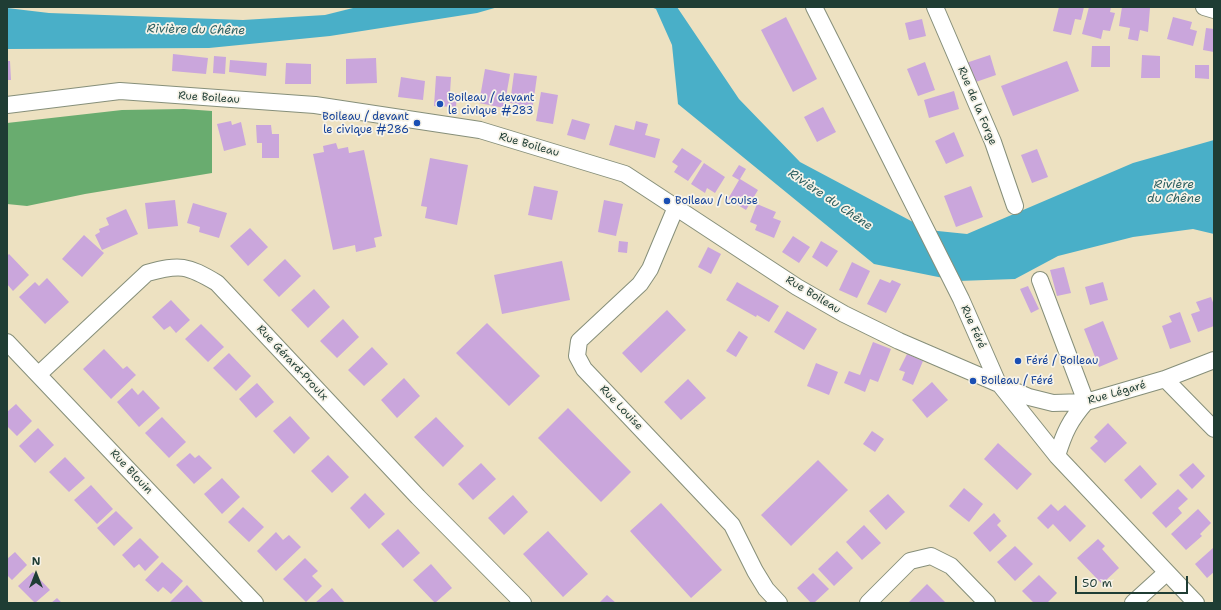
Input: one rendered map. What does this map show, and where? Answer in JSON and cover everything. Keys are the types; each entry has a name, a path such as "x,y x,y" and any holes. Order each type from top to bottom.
{"street":[{"name":"Rue Féré","path":"814,7 961,299 997,381 1057,456 1196,603"},
{"name":"Rue de la Forge","path":"935,7 993,142 1015,206"},
{"path":"1204,7 1214,10"},
{"name":"Rue Boileau","path":"7,105 120,91 315,106 480,130 625,174 797,287 844,314 898,341 997,381"},
{"name":"Rue Louise","path":"676,207 650,269 640,284 579,340 578,356 584,369 732,525 755,571 766,589 779,603"},
{"name":"Rue Gérard-Proulx","path":"39,374 146,274 169,267 194,269 217,283 418,497 523,603"},
{"path":"1040,280 1086,402 1072,419 1064,434 1057,456"},
{"name":"Rue Blouin","path":"7,342 255,603"},
{"name":"Rue Légaré","path":"997,381 1030,396 1053,403 1086,402 1165,379 1214,360"},
{"path":"1165,379 1214,429"},
{"path":"868,603 910,561 931,556 951,566 987,603"},
{"path":"1133,603 1166,573"}],"green space":[{"path":"184,109 212,111 212,173 85,194 27,206 7,204 7,123 122,110"}],"water":[{"name":"Rivière du Chêne","path":"357,7 498,7 477,13 330,36 209,48 7,49 7,8 49,13 243,20 325,15"},
{"name":"Rivière du Chêne","path":"651,7 677,7 739,99 800,162 928,230 967,234 1133,163 1214,140 1214,234 1193,229 1133,237 1058,256 1015,279 958,281 874,264 678,104 672,45 656,9"}],"building":[{"path":"1059,7 1084,7 1081,20 1075,19 1071,35 1053,31"},
{"path":"1089,7 1111,7 1110,12 1115,13 1110,31 1103,30 1101,39 1082,34"},
{"path":"1122,7 1150,8 1148,32 1140,30 1138,41 1128,39 1130,28 1119,26"},
{"path":"786,17 817,79 793,92 761,30"},
{"path":"1173,17 1192,22 1190,29 1197,31 1193,46 1167,39"},
{"path":"922,19 926,36 909,40 905,23"},
{"path":"1206,28 1214,29 1214,52 1203,50"},
{"path":"1092,46 1110,46 1110,67 1091,67"},
{"path":"173,54 208,58 206,74 172,71"},
{"path":"990,55 996,75 973,83 966,63"},
{"path":"1142,55 1160,56 1160,78 1141,78"},
{"path":"214,56 226,57 225,74 213,73"},
{"path":"376,58 377,83 346,84 346,59"},
{"path":"230,60 267,63 266,76 229,72"},
{"path":"7,61 10,61 11,80 7,80"},
{"path":"1067,61 1079,91 1013,116 1001,86"},
{"path":"925,62 935,90 918,96 907,69"},
{"path":"286,63 311,64 311,84 285,84"},
{"path":"1195,65 1209,65 1209,79 1195,78"},
{"path":"485,69 510,74 504,108 479,103"},
{"path":"514,73 537,76 532,112 517,110 517,104 510,103"},
{"path":"436,76 451,77 450,93 457,93 456,107 434,106"},
{"path":"401,77 425,81 423,100 398,97"},
{"path":"954,91 959,109 929,118 924,100"},
{"path":"541,92 558,95 553,124 536,121"},
{"path":"823,107 836,132 817,142 804,117"},
{"path":"572,119 590,124 585,140 567,135"},
{"path":"231,121 232,125 241,122 246,145 224,151 217,124"},
{"path":"636,121 648,124 645,135 660,139 655,158 609,145 615,125 634,130"},
{"path":"256,125 271,125 272,134 279,134 279,158 262,158 262,143 257,143"},
{"path":"954,132 964,156 946,164 935,141"},
{"path":"336,143 338,149 348,147 349,153 364,150 382,236 374,238 376,247 356,252 355,245 333,250 313,154 324,152 323,146"},
{"path":"682,148 702,161 688,181 674,172 678,166 672,162"},
{"path":"1037,149 1048,177 1032,183 1021,155"},
{"path":"430,158 468,165 457,225 425,218 427,207 421,206"},
{"path":"704,163 725,177 715,193 707,188 705,193 691,184"},
{"path":"739,165 746,169 740,179 758,190 746,210 728,199 739,180 732,176"},
{"path":"534,186 558,191 552,220 528,215"},
{"path":"971,186 983,217 956,227 944,196"},
{"path":"175,200 178,226 148,229 145,203"},
{"path":"604,200 623,204 616,236 598,232"},
{"path":"193,203 227,213 219,238 199,232 200,227 187,223"},
{"path":"757,204 776,212 773,218 781,221 774,238 755,230 757,225 750,222"},
{"path":"126,209 138,234 102,250 95,235 100,232 99,229 109,225 106,218"},
{"path":"250,228 268,247 248,266 230,246"},
{"path":"84,235 104,253 82,277 62,259"},
{"path":"793,236 810,247 799,263 782,252"},
{"path":"619,241 628,242 627,253 618,252"},
{"path":"821,241 838,251 827,267 812,257"},
{"path":"708,247 721,254 711,274 698,267"},
{"path":"9,254 29,275 13,291 7,284 7,256"},
{"path":"285,259 301,276 279,297 263,280"},
{"path":"562,261 570,300 502,314 494,275"},
{"path":"852,262 870,271 857,298 839,290"},
{"path":"1064,267 1071,293 1057,296 1050,270"},
{"path":"47,278 69,302 45,324 19,297 35,282 39,286"},
{"path":"880,279 890,283 892,280 901,284 886,313 867,304"},
{"path":"737,282 779,306 769,322 757,315 756,317 726,300"},
{"path":"1103,282 1108,300 1090,305 1085,287"},
{"path":"1028,286 1039,309 1031,313 1020,289"},
{"path":"314,289 330,307 308,328 291,310"},
{"path":"1211,297 1214,305 1214,326 1198,332 1191,314 1200,311 1196,302"},
{"path":"171,300 190,320 176,333 170,326 164,330 152,317"},
{"path":"667,310 686,330 641,373 622,353"},
{"path":"787,311 817,329 804,350 774,332"},
{"path":"1180,312 1191,342 1170,349 1162,326 1172,322 1169,316"},
{"path":"343,319 359,337 337,358 320,341"},
{"path":"1103,321 1118,359 1099,367 1084,329"},
{"path":"487,323 540,376 509,406 456,353"},
{"path":"201,324 224,347 208,362 185,339"},
{"path":"739,331 748,337 736,357 726,351"},
{"path":"873,342 891,349 878,382 870,379 865,392 844,383 849,371 860,375"},
{"path":"372,347 388,364 364,386 348,370"},
{"path":"104,349 123,369 127,366 136,375 111,399 83,369"},
{"path":"229,353 251,376 236,391 213,368"},
{"path":"907,354 923,361 913,385 902,380 905,372 899,370"},
{"path":"816,363 838,372 829,395 807,386"},
{"path":"404,378 420,396 397,418 381,400"},
{"path":"688,379 706,398 681,420 664,402"},
{"path":"932,382 948,400 927,418 912,400"},
{"path":"257,383 274,402 256,418 239,399"},
{"path":"132,388 138,395 143,390 160,408 139,427 117,402"},
{"path":"16,404 32,421 17,436 7,426 7,412"},
{"path":"568,408 631,472 601,502 538,438"},
{"path":"290,416 310,438 294,454 273,431"},
{"path":"162,417 186,442 169,458 145,433"},
{"path":"436,417 464,446 443,467 414,437"},
{"path":"1108,423 1127,443 1105,463 1090,448 1098,441 1094,437"},
{"path":"38,428 54,445 35,463 19,446"},
{"path":"872,431 884,439 875,452 863,444"},
{"path":"998,443 1032,474 1017,490 984,459"},
{"path":"190,453 195,458 199,455 212,468 194,484 176,465"},
{"path":"328,455 349,477 332,493 311,471"},
{"path":"65,457 85,478 69,492 49,472"},
{"path":"818,460 848,490 791,546 761,515"},
{"path":"481,463 496,479 473,500 458,484"},
{"path":"1193,463 1205,476 1192,489 1179,475"},
{"path":"1140,465 1157,484 1141,499 1124,480"},
{"path":"222,478 240,497 222,514 204,494"},
{"path":"91,485 113,509 97,524 74,500"},
{"path":"964,488 983,504 969,522 949,506"},
{"path":"1178,489 1188,499 1178,508 1182,513 1166,528 1152,513"},
{"path":"365,493 385,514 369,529 350,508"},
{"path":"888,494 905,512 886,530 869,511"},
{"path":"513,495 528,512 504,535 488,518"},
{"path":"661,503 722,570 691,598 630,531"},
{"path":"1051,504 1058,511 1065,505 1086,526 1070,542 1053,524 1048,529 1037,518"},
{"path":"243,507 264,527 249,542 228,522"},
{"path":"1198,509 1211,523 1200,534 1202,536 1186,550 1171,534"},
{"path":"116,511 133,528 114,546 97,528"},
{"path":"994,513 1001,521 997,525 1007,536 990,552 973,533"},
{"path":"864,525 881,543 862,560 846,542"},
{"path":"398,529 420,553 403,568 381,544"},
{"path":"548,531 588,574 563,597 523,554"},
{"path":"276,532 283,540 289,535 301,547 276,571 257,551"},
{"path":"140,538 159,557 145,571 139,564 134,568 122,555"},
{"path":"1098,539 1105,546 1102,549 1119,568 1102,584 1077,558"},
{"path":"1015,546 1033,564 1015,581 997,562"},
{"path":"1213,548 1214,572 1207,578 1195,564"},
{"path":"837,551 853,568 834,586 818,569"},
{"path":"15,552 27,565 12,580 7,575 7,559"},
{"path":"305,558 318,571 312,576 322,586 306,602 283,579"},
{"path":"162,562 183,581 171,594 163,587 158,592 145,580"},
{"path":"431,564 452,588 435,603 413,580"},
{"path":"33,572 50,590 35,603 18,586"},
{"path":"813,573 829,589 814,603 811,603 797,588"},
{"path":"1039,575 1057,593 1047,603 1034,603 1022,591"},
{"path":"927,584 946,603 909,602"},
{"path":"187,585 204,603 169,603"},
{"path":"332,588 345,603 315,603"},
{"path":"607,595 616,603 599,603"},
{"path":"57,598 62,603 51,603"}],"place":[{"name":"Boileau / devant le civique #283","path":"440,104"},
{"name":"Boileau / devant le civique #286","path":"417,123"},
{"name":"Boileau / Louise","path":"667,201"},
{"name":"Féré / Boileau","path":"1018,361"},
{"name":"Boileau / Féré","path":"973,381"}]}
